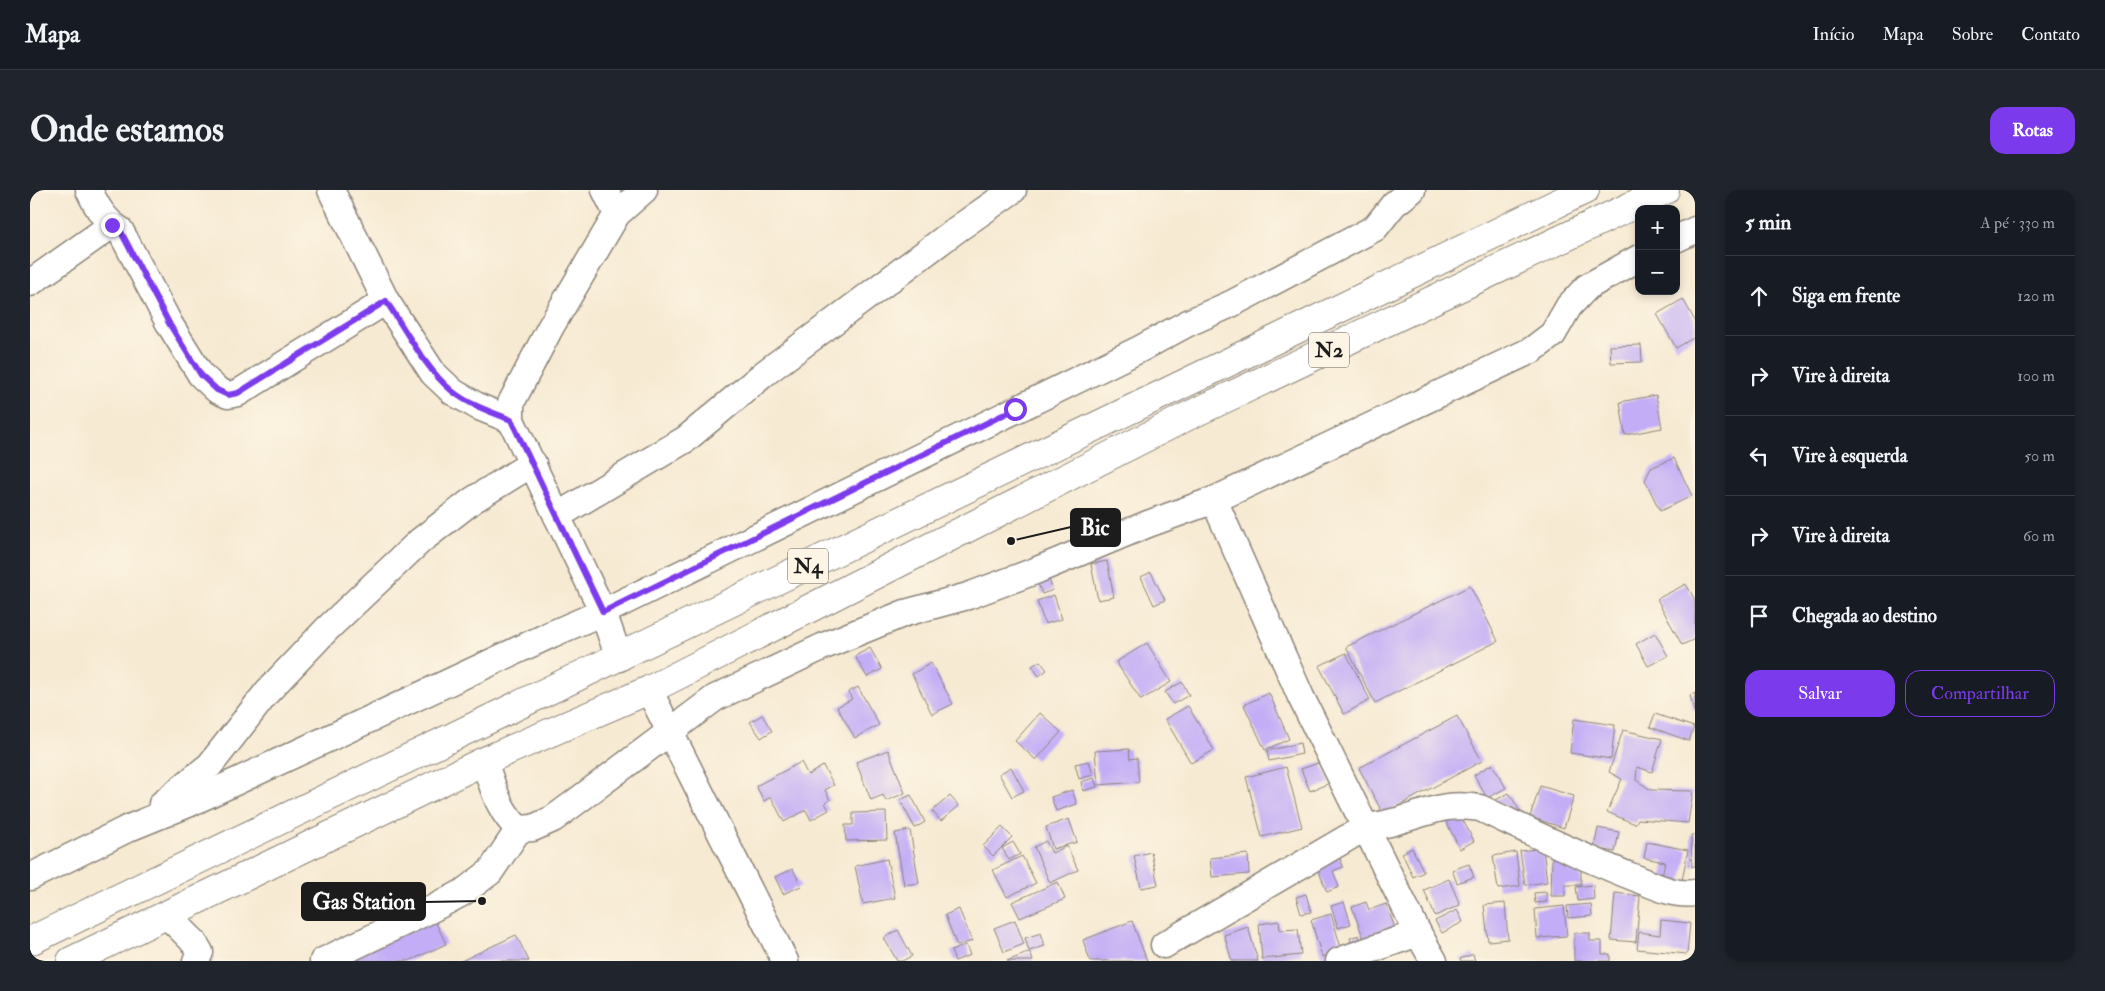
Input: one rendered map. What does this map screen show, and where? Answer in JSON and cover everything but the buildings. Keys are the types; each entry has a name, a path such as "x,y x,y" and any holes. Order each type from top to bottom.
{"highway":[{"name":"N4","path":"30,941 1586,190"},
{"name":"N2","path":"995,514 1186,417 1665,190"},
{"name":"N4","path":"71,961 484,761 649,690 995,514"}],"street":[{"path":"89,190 100,212 112,225 120,230 170,325 201,375 217,390 228,395 238,393 386,301"},
{"path":"331,190 386,301 433,373 453,392 479,407 511,420"},
{"path":"605,190 617,214"},
{"path":"618,658 603,612 511,420 510,403 550,328 617,214 644,190"},
{"path":"557,516 686,439 765,373 956,230 1013,190"},
{"path":"30,877 129,828 206,796 603,612 1140,349 1188,323 1231,304 1374,228 1394,204 1412,190"},
{"path":"30,283 112,225"},
{"path":"1680,237 1695,230"},
{"path":"484,761 500,807 507,819 518,829 533,828 553,819 715,698 824,646 905,614 968,596 1035,571 1214,500 1532,350 1553,334 1569,306 1587,287 1635,260"},
{"path":"129,828 190,783 210,765 268,691 327,629 420,541 473,500 533,463"},
{"path":"1214,500 1301,697 1418,933 1434,961"},
{"path":"649,690 785,961"},
{"path":"1164,945 1366,828 1396,822 1441,807 1461,805 1480,808 1594,862 1670,891 1687,894 1695,893"},
{"path":"323,961 462,893 490,872 518,829"},
{"path":"167,915 193,941 203,958"},
{"path":"1339,961 1418,933"}],"place":[{"name":"Bic","path":"1011,541"},
{"name":"Gas Station","path":"482,901"}],"route":[{"path":"112,225 120,230 170,325 201,375 217,390 228,395 238,393 386,301 433,373 453,392 479,407 511,420 603,612 854,490 1015,409"}]}
